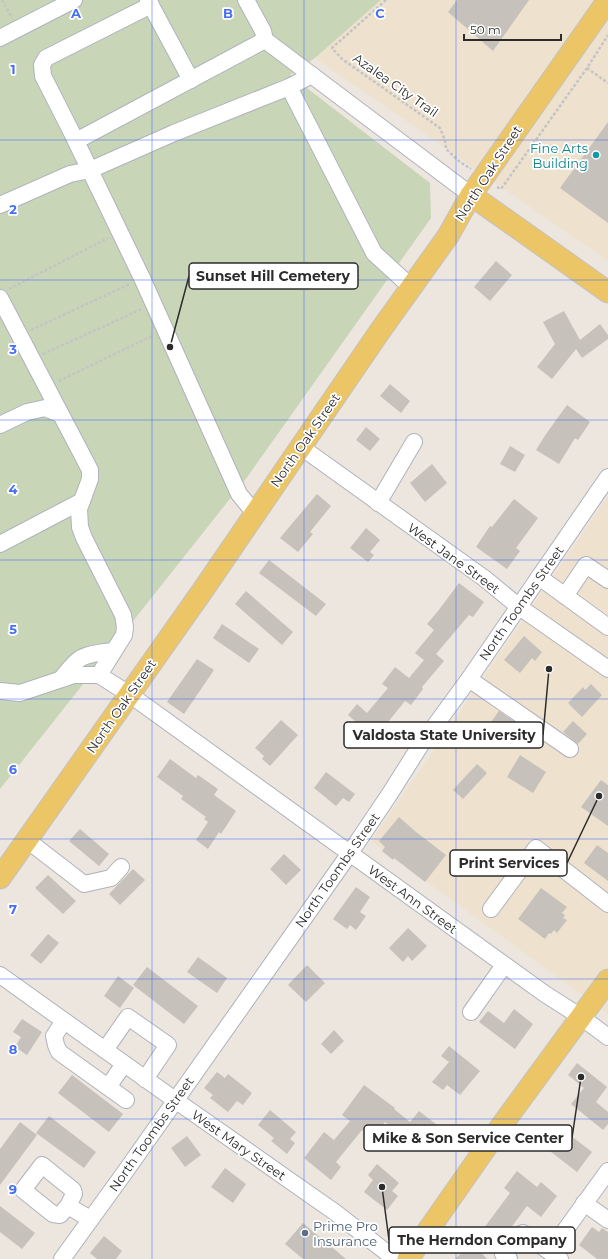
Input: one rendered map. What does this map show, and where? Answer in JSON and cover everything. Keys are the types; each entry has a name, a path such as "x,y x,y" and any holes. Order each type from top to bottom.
{"main road":[{"name":"North Oak Street","path":"0,878 203,590 300,447 448,236 471,195 608,0"},
{"path":"471,195 608,292"},
{"path":"408,1259 499,1129 608,980"}],"street":[{"path":"0,38 74,0"},
{"path":"246,0 263,31 265,40 471,195"},
{"path":"190,80 149,3 46,58 42,65 43,76 142,278 239,494 248,505 256,511"},
{"path":"76,141 265,40"},
{"path":"0,205 70,174 90,170 312,76"},
{"path":"289,87 374,253 411,287"},
{"path":"0,692 20,694 74,675 99,675 124,634 125,627 123,615 84,538 80,527 79,509 90,480 90,470 20,336 4,294"},
{"path":"0,424 27,412 45,408 60,414"},
{"path":"378,503 414,442"},
{"name":"West Jane Street","path":"300,447 484,578 518,606 608,668"},
{"name":"North Toombs Street","path":"62,1259 350,853 420,746 469,679 608,477"},
{"path":"0,544 82,501"},
{"path":"565,596 586,565 608,580"},
{"path":"538,577 608,627"},
{"path":"61,679 70,668 82,658 98,653 113,651"},
{"name":"West Ann Street","path":"99,675 129,694 544,994 608,1037"},
{"path":"469,679 570,749"},
{"path":"27,840 84,884 111,878 121,867"},
{"path":"491,909 536,848 608,904"},
{"path":"471,1012 504,965"},
{"name":"West Mary Street","path":"0,975 316,1200 386,1252 400,1259"},
{"path":"105,1050 128,1017 168,1045 145,1079"},
{"path":"64,1021 54,1036 56,1045 60,1052 126,1100"},
{"path":"108,1087 124,1064"},
{"path":"561,1236 608,1171"},
{"path":"584,1203 608,1220"},
{"path":"68,1206 90,1219"},
{"path":"509,1259 502,1254 512,1239 523,1233 560,1259"}],"path":[{"path":"2,0 18,29"},
{"name":"Azalea City Trail","path":"386,0 332,48 342,60 440,128 445,140 446,149 460,162 501,189 587,68 608,35"},
{"path":"587,68 608,83"},
{"path":"4,294 119,232"},
{"path":"20,336 142,278"},
{"path":"32,359 154,304"},
{"path":"46,388 165,329"}],"shaded area":[{"path":"381,0 608,0 608,261 315,58"},
{"path":"608,496 608,1014 371,841"}],"green space":[{"path":"0,0 381,0 315,58 290,75 430,183 431,218 248,476 0,789"}],"building":[{"path":"457,0 529,0 493,51 448,12"},
{"name":"Fine Arts Building","path":"608,122 608,223 560,188"},
{"path":"496,261 512,275 490,301 474,287"},
{"path":"564,311 580,340 600,324 608,335 608,339 582,358 576,349 552,379 537,367 555,344 543,322"},
{"path":"390,384 410,401 401,413 380,396"},
{"path":"567,405 590,422 578,440 575,438 559,464 536,450"},
{"path":"366,427 380,439 370,451 356,440"},
{"path":"510,446 525,455 515,472 500,464"},
{"path":"432,464 447,483 425,502 410,483"},
{"path":"317,494 331,506 310,532 313,534 298,552 280,538"},
{"path":"514,499 538,518 516,548 520,551 507,569 476,547 490,526 492,527"},
{"path":"366,528 380,540 370,552 374,555 368,562 350,548"},
{"path":"269,560 326,604 316,616 259,573"},
{"path":"459,583 484,602 473,617 469,615 436,654 444,661 422,687 423,689 411,705 405,701 375,738 348,715 357,704 367,713 388,688 382,684 395,667 409,678 424,660 415,653 434,630 427,624"},
{"path":"246,591 293,632 282,645 235,604"},
{"path":"222,624 259,649 249,663 213,638"},
{"path":"524,636 542,652 535,661 532,658 520,673 504,660"},
{"path":"197,659 214,670 184,714 167,702"},
{"path":"591,684 602,695 582,717 568,703 583,687 585,690"},
{"path":"499,711 515,722 496,749 480,737"},
{"path":"281,720 298,735 270,766 262,759 264,756 255,748"},
{"path":"573,721 587,734 578,744 563,732"},
{"path":"520,755 546,772 533,793 507,777"},
{"path":"170,759 196,778 198,775 218,789 214,795 236,811 221,834 219,832 208,849 196,840 208,822 204,819 206,817 181,799 183,796 157,777"},
{"path":"477,764 487,773 463,799 453,790"},
{"path":"326,772 355,794 349,802 343,798 336,806 314,788"},
{"path":"601,780 608,785 608,826 581,807"},
{"path":"399,817 446,855 425,882 394,858 393,860 382,851 385,847 379,841"},
{"path":"80,829 109,854 99,866 69,841"},
{"path":"597,845 608,853 608,881 584,863"},
{"path":"284,854 301,870 286,885 270,869"},
{"path":"133,869 145,880 120,905 109,894"},
{"path":"48,875 76,901 63,914 35,888"},
{"path":"356,887 370,897 360,912 366,916 356,930 350,925 347,929 333,919"},
{"path":"541,888 567,907 562,913 565,915 563,918 567,920 557,933 554,930 551,934 549,933 545,939 518,919"},
{"path":"408,928 427,946 412,961 408,956 403,962 389,948"},
{"path":"48,934 59,943 41,964 30,955"},
{"path":"198,957 227,978 217,993 187,972"},
{"path":"307,965 325,983 306,1002 288,985"},
{"path":"147,967 198,1006 184,1024 133,985"},
{"path":"118,976 134,988 120,1008 104,996"},
{"path":"514,1009 533,1024 515,1049 479,1022 488,1011 504,1023"},
{"path":"22,1019 42,1032 27,1055 15,1047 21,1037 13,1032"},
{"path":"334,1030 344,1041 331,1054 321,1044"},
{"path":"449,1046 480,1071 460,1095 447,1085 443,1090 432,1082 449,1062 441,1056"},
{"path":"577,1063 607,1087 596,1102 608,1112 608,1124 603,1130 571,1104 584,1088 568,1075"},
{"path":"217,1072 225,1078 228,1074 252,1093 243,1105 237,1101 228,1112 210,1098 213,1095 204,1088"},
{"path":"72,1075 123,1114 109,1132 58,1093"},
{"path":"364,1085 395,1108 394,1109 410,1122 419,1111 441,1128 437,1133 444,1139 435,1151 425,1143 419,1150 385,1122 373,1138 362,1130 336,1162 341,1167 331,1180 304,1158 324,1132 334,1140 350,1121 342,1115"},
{"path":"270,1110 296,1132 290,1139 295,1143 287,1154 271,1141 274,1138 258,1125"},
{"path":"49,1116 96,1152 84,1168 36,1133"},
{"path":"20,1122 37,1135 0,1185 0,1149"},
{"path":"557,1125 592,1152 577,1172 542,1145"},
{"path":"187,1136 201,1155 185,1167 171,1148"},
{"path":"377,1164 399,1183 392,1191 398,1196 387,1210 364,1192 373,1180 368,1175"},
{"path":"225,1168 246,1184 233,1203 211,1187"},
{"path":"517,1171 537,1187 541,1182 557,1196 541,1217 527,1206 510,1229 504,1234 498,1244 481,1232 510,1193 504,1188"},
{"path":"0,1206 35,1233 22,1249 0,1232"},
{"name":"Prime Pro Insurance","path":"303,1223 346,1259 303,1259 285,1244"},
{"path":"592,1227 599,1232 602,1228 608,1232 608,1259 597,1259 579,1245"},
{"path":"104,1236 122,1251 116,1259 97,1259 90,1253"},
{"path":"472,1243 487,1259 455,1259"}],"place":[{"name":"Fine Arts Building","path":"596,155"},
{"name":"Sunset Hill Cemetery","path":"170,347"},
{"name":"Valdosta State University","path":"549,669"},
{"name":"Print Services","path":"599,796"},
{"name":"Mike & Son Service Center","path":"581,1077"},
{"name":"The Herndon Company","path":"382,1187"},
{"name":"Prime Pro Insurance","path":"305,1233"}]}
